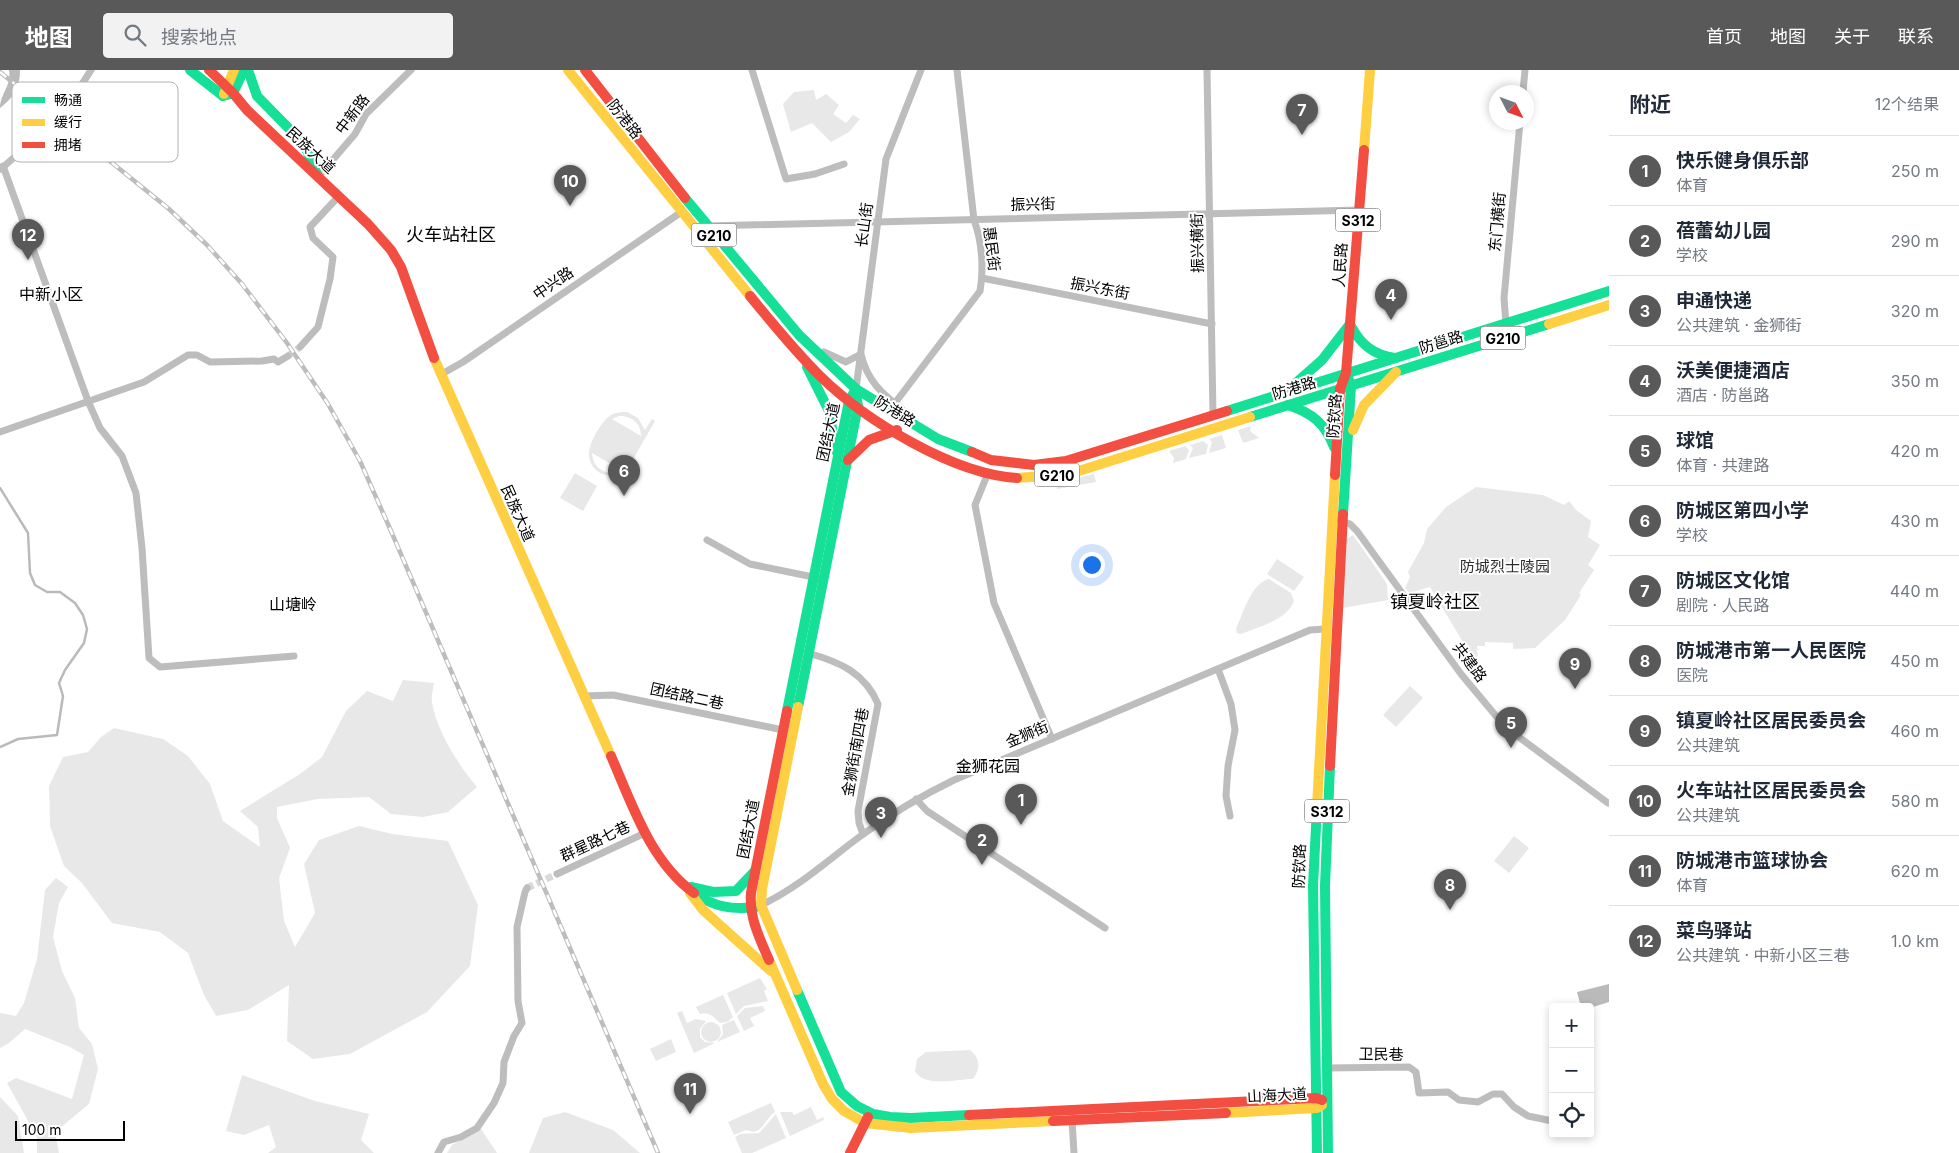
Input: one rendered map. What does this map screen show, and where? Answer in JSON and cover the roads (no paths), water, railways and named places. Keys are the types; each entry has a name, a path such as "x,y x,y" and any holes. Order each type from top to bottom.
{"main road":[{"path":"190,70 228,92"},
{"path":"209,70 228,92"},
{"path":"228,92 234,70"},
{"path":"228,92 244,70"},
{"path":"248,70 257,96 304,144 318,177"},
{"name":"防港路","path":"568,70 680,213 799,353 853,403 932,451 988,473 1036,478 1069,474 1340,389"},
{"name":"防港路","path":"585,70 708,226 799,334 856,389 938,440 991,460 1034,465 1066,461 1346,373"},
{"name":"人民路","path":"1346,373 1370,70"},
{"name":"民族大道","path":"228,92 381,238 401,266 440,375 645,833 671,872 683,884 707,901 730,910 762,905"},
{"name":"防邕路","path":"1346,373 1609,291"},
{"name":"防邕路","path":"1340,389 1609,305"},
{"path":"1285,392 1322,360 1350,324 1356,338 1366,348 1382,357 1395,358"},
{"path":"799,353 829,411 842,460 871,437 882,432 897,430"},
{"path":"1347,453 1356,418 1368,399 1397,371"},
{"name":"防钦路","path":"1328,1153 1325,877 1342,520 1351,386 1346,373"},
{"name":"防钦路","path":"1317,1153 1313,886 1325,629 1340,389 1346,373"},
{"name":"团结大道","path":"823,1084 756,930 750,908 755,870 783,730 818,578 856,389"},
{"path":"1288,405 1318,418 1328,428 1336,454"},
{"name":"团结大道","path":"818,578 808,653 762,889 762,905 835,1079"},
{"path":"683,884 713,892 736,891 755,870"},
{"path":"683,884 703,910 738,939 777,978"},
{"name":"山海大道","path":"835,1079 841,1092 867,1119 1317,1103"},
{"name":"山海大道","path":"823,1084 844,1111 867,1119 911,1128 1072,1120 1328,1102"},
{"path":"850,1153 867,1119"}],"street":[{"path":"83,82 91,70"},
{"name":"中新路","path":"318,177 355,134 366,114 411,70"},
{"path":"752,70 786,179 815,174 844,164"},
{"name":"长山街","path":"856,389 889,149 921,70"},
{"name":"惠民街","path":"895,403 980,291 982,278 979,233 974,220 957,70"},
{"name":"振兴横街","path":"1207,70 1213,415"},
{"path":"1524,85 1525,70"},
{"name":"东门横街","path":"1506,324 1504,298 1519,130"},
{"path":"12,159 2,168 88,401 100,428 122,456 136,493 142,548 149,658 160,667 294,656"},
{"path":"300,348 318,327 332,257 313,238 310,227 339,196"},
{"name":"振兴街","path":"708,226 1359,210"},
{"name":"中兴路","path":"440,375 463,362 680,213"},
{"name":"振兴东街","path":"982,278 1212,324"},
{"path":"799,334 828,355 846,362 860,354 864,371 878,389 938,440"},
{"path":"0,432 144,382 188,355 197,355 210,362 274,359 278,362 288,356"},
{"path":"988,473 975,506 994,603 1052,739"},
{"path":"1332,520 1342,520"},
{"name":"共建路","path":"1342,520 1357,531 1461,674 1496,716 1516,735 1608,803"},
{"path":"707,540 750,564 818,578"},
{"name":"金狮街","path":"762,905 778,897 863,834 916,799 1052,739 1310,630 1325,629"},
{"name":"金狮街南四巷","path":"808,653 836,660 871,688 878,704 858,811 858,823 863,834"},
{"path":"1218,669 1231,704 1235,730 1228,766 1226,796 1230,816"},
{"name":"团结路二巷","path":"584,696 613,695 783,730"},
{"path":"916,799 927,811 1105,928"},
{"name":"群星路七巷","path":"557,874 645,833"},
{"path":"438,1153 444,1142 462,1137 477,1128 494,1102 503,1083 504,1062 514,1036 522,1023 518,1001 517,928 525,892 528,888"},
{"name":"卫民巷","path":"1327,1068 1409,1067 1416,1072 1419,1093 1448,1092 1459,1100 1478,1102 1493,1094 1502,1094 1514,1107 1528,1116 1549,1120"},
{"path":"1072,1120 1074,1153"}],"waterway":[{"path":"0,488 28,533 30,573 35,585 47,592 60,592 75,603 83,615 87,629 84,643 65,670 59,683 63,696 57,735 18,739 0,747"}],"tunnel":[{"path":"288,356 300,347"},
{"path":"527,888 557,874"}],"railway":[{"path":"0,72 12,82"},
{"path":"111,162 169,209 207,245 242,284 287,343 328,404 360,461 658,1153"}],"place":[{"name":"防城区文化馆","path":"1302,135"},
{"name":"火车站社区居民委员会","path":"570,206"},
{"name":"菜鸟驿站","path":"28,260"},
{"name":"沃美便捷酒店","path":"1391,320"},
{"name":"防城区第四小学","path":"624,496"},
{"name":"镇夏岭社区居民委员会","path":"1575,689"},
{"name":"球馆","path":"1511,748"},
{"name":"快乐健身俱乐部","path":"1021,825"},
{"name":"申通快递","path":"881,838"},
{"name":"蓓蕾幼儿园","path":"982,865"},
{"name":"防城港市第一人民医院","path":"1450,910"},
{"name":"防城港市篮球协会","path":"690,1114"}],"district":[{"name":"火车站社区","path":"451,234"},
{"name":"中新小区","path":"51,294"},
{"name":"镇夏岭社区","path":"1435,601"},
{"name":"山塘岭","path":"293,604"},
{"name":"金狮花园","path":"988,766"}],"park label":[{"name":"防城烈士陵园","path":"1505,566"}]}
